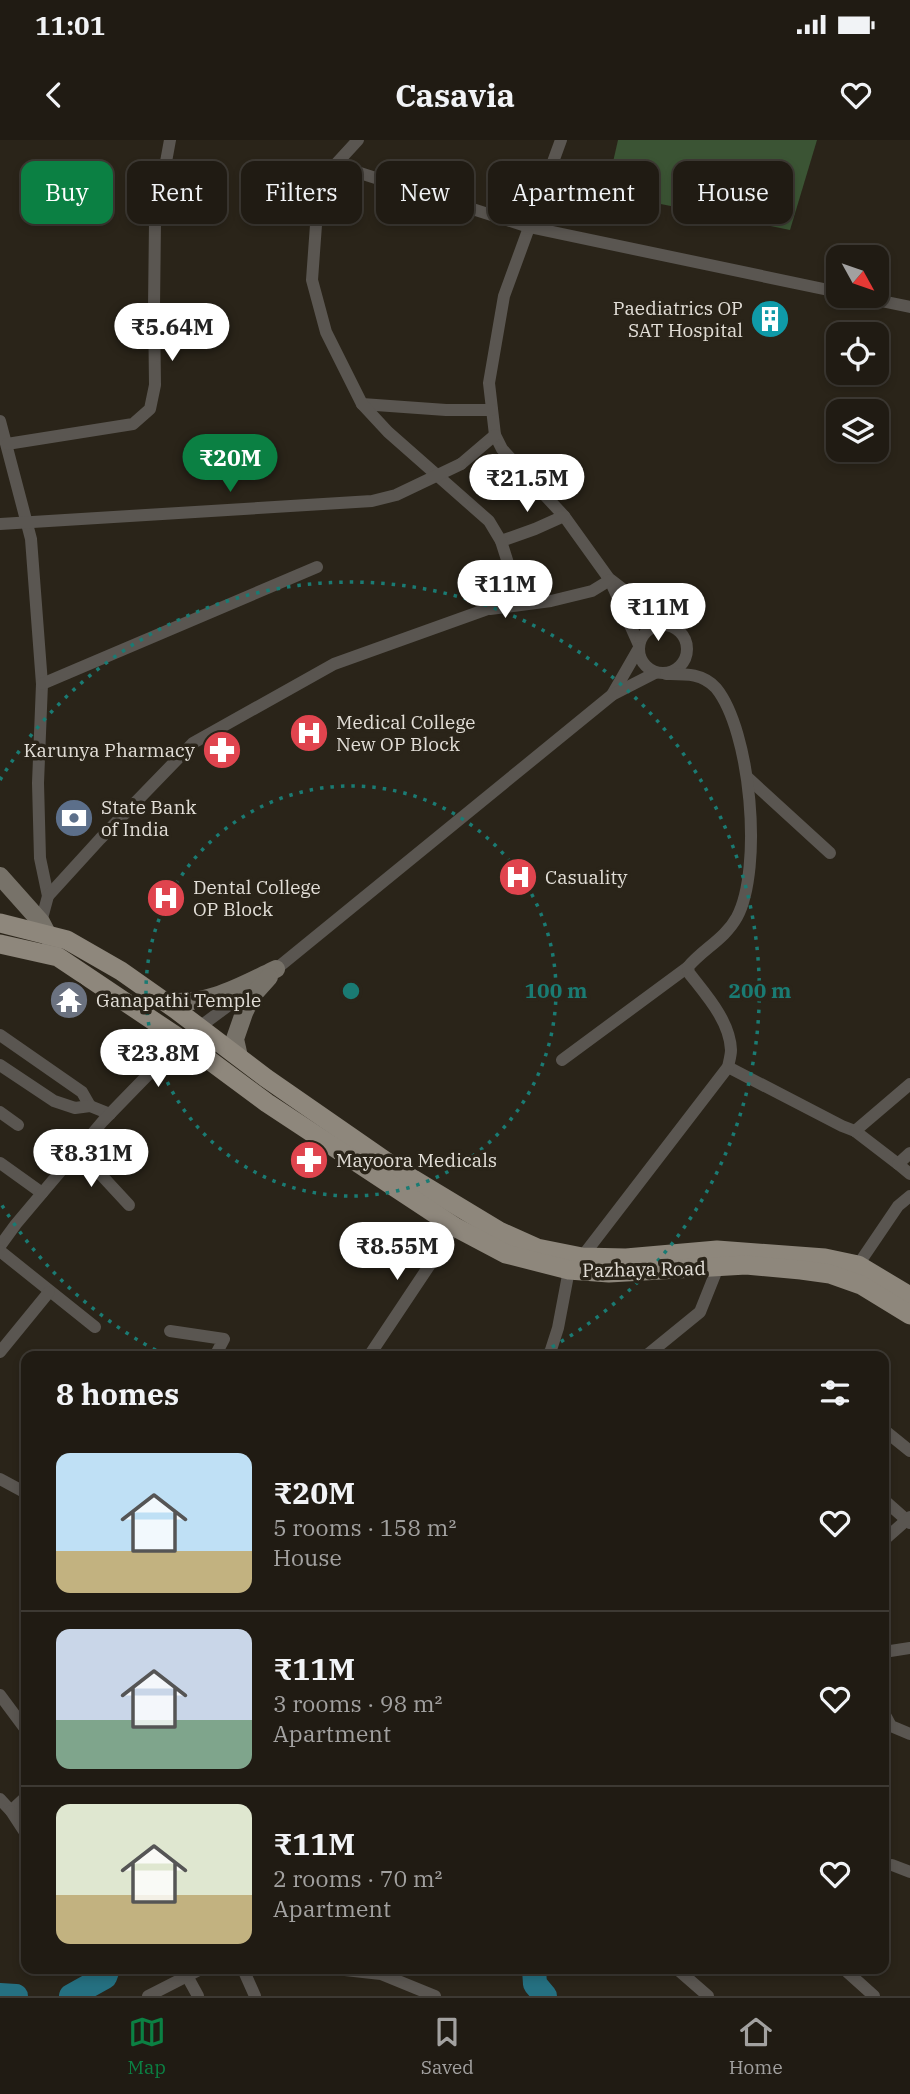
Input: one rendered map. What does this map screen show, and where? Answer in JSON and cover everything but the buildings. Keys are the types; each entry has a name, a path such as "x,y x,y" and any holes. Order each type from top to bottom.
{"main road":[{"path":"0,876 44,928 58,957"},
{"path":"0,923 44,928 90,952 200,1027 331,1125 460,1209 499,1231 577,1266 626,1258 717,1250 825,1258 858,1265 910,1296"},
{"path":"0,944 58,957"},
{"name":"Pazhaya Road","path":"58,957 182,1040 267,1103 455,1227 506,1254 609,1273 746,1265 830,1274 861,1285 910,1315"},
{"path":"163,1001 178,1003 205,1000 232,991 276,969"},
{"path":"239,1057 235,1039 244,1013 252,996 276,969"}],"street":[{"path":"7,444 133,424 150,409 155,385 155,222 170,140"},
{"path":"339,161 358,140"},
{"path":"561,140 504,296 489,383 495,435 502,449 564,516 610,580 639,646 640,658 646,667 661,673 696,674 715,687 733,718 748,778 751,850 748,884 730,928 688,967 562,1060"},
{"path":"362,175 529,227 826,289"},
{"path":"316,224 312,280 326,332 362,404 388,432 489,522 501,541 508,563 510,590 490,608"},
{"path":"889,303 910,307"},
{"path":"362,404 446,410 492,410"},
{"path":"0,421 31,539 42,684 38,783 40,858 48,896 44,928"},
{"path":"0,524 372,502 396,495 461,464 495,435"},
{"path":"501,541 564,516"},
{"path":"42,684 317,567"},
{"path":"48,896 193,743 334,664 490,608 561,599 593,591 610,580"},
{"path":"0,1245 110,1114 182,1040 276,969 612,695 661,673 680,668 688,656 687,641 679,629 669,625 610,580"},
{"path":"612,695 642,637 649,629 659,624 669,625"},
{"path":"748,778 830,853"},
{"path":"551,1351 577,1266 728,1067 731,1050 723,1023 713,1004 689,973 688,967"},
{"path":"0,1035 82,1092 90,1106"},
{"path":"0,1065 54,1101 75,1108 90,1106 110,1114"},
{"path":"728,1067 855,1131 910,1174"},
{"path":"855,1131 910,1084"},
{"path":"0,1112 18,1125"},
{"path":"79,1151 129,1205"},
{"path":"898,1164 910,1153"},
{"path":"0,1163 42,1193"},
{"path":"858,1265 898,1206 910,1196"},
{"path":"372,1351 455,1227"},
{"path":"0,1251 95,1327"},
{"path":"652,1351 701,1312 718,1267"},
{"path":"0,1352 49,1292"},
{"path":"170,1331 224,1339 218,1351"},
{"path":"889,1434 910,1451"},
{"path":"0,1479 21,1490"},
{"path":"889,1504 909,1520 889,1535"},
{"path":"889,1651 910,1648"},
{"path":"0,1695 21,1723"},
{"path":"889,1726 910,1734"},
{"path":"0,1799 21,1826"},
{"path":"11,1811 21,1802"},
{"path":"892,1865 910,1872"},
{"path":"148,1996 191,1974"},
{"path":"245,1974 256,1996"},
{"path":"381,1974 435,1996"},
{"path":"683,1974 708,1996"},
{"path":"850,1974 874,1996"},
{"path":"187,1976 198,1996"}],"green space":[{"path":"618,140 817,140 793,220 793,161 673,161 673,206 659,204 659,161 613,161"},
{"path":"760,224 792,224 790,230"}],"waterway":[{"path":"71,1996 106,1974"},
{"path":"534,1974 535,1984 545,1996"},
{"path":"0,1995 16,1996"}],"place":[{"name":"Paediatrics OP SAT Hospital","path":"770,319"},
{"name":"Medical College New OP Block","path":"309,733"},
{"name":"Karunya Pharmacy","path":"222,750"},
{"name":"State Bank of India","path":"74,818"},
{"name":"Casuality","path":"518,877"},
{"name":"Dental College OP Block","path":"166,898"},
{"name":"Ganapathi Temple","path":"69,1000"},
{"name":"Mayoora Medicals","path":"309,1160"}]}
